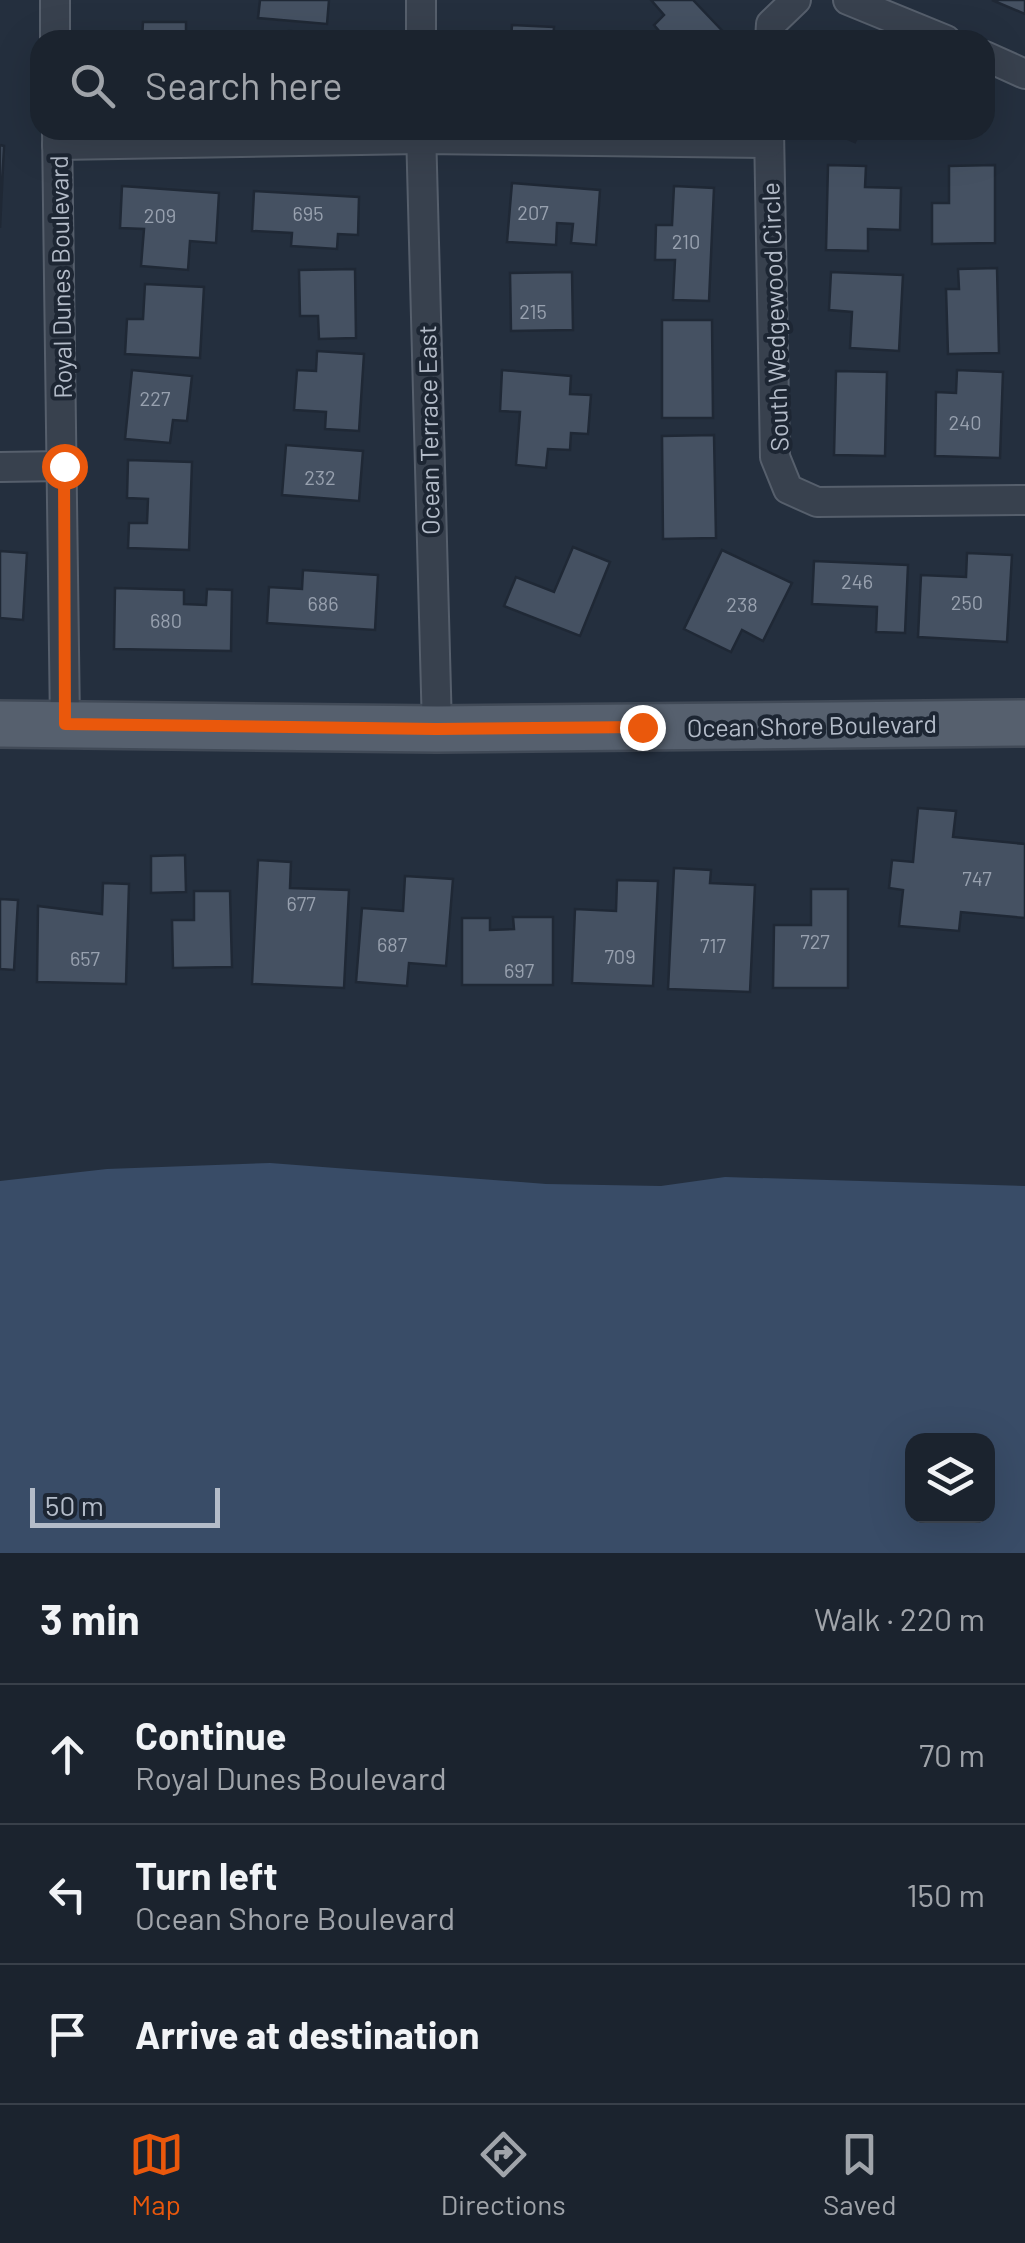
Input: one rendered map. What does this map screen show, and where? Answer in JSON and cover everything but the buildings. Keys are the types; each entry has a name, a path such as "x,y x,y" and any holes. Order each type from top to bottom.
{"main road":[{"name":"Ocean Shore Boulevard","path":"0,724 436,729 1025,723"}],"street":[{"path":"55,0 56,30"},
{"path":"420,0 421,30"},
{"path":"771,30 771,24 796,0"},
{"path":"848,0 922,30"},
{"path":"995,60 1025,74"},
{"name":"Royal Dunes Boulevard","path":"57,140 65,724"},
{"name":"Ocean Terrace East","path":"421,140 436,729"},
{"name":"South Wedgewood Circle","path":"769,140 775,457 788,489 817,502 1025,500"},
{"path":"0,467 64,466"}],"water":[{"path":"270,1163 546,1184 661,1186 725,1177 1025,1186 1025,1553 0,1553 0,1181 107,1169"}],"route":[{"path":"64,466 65,724 436,729 642,727"}]}
